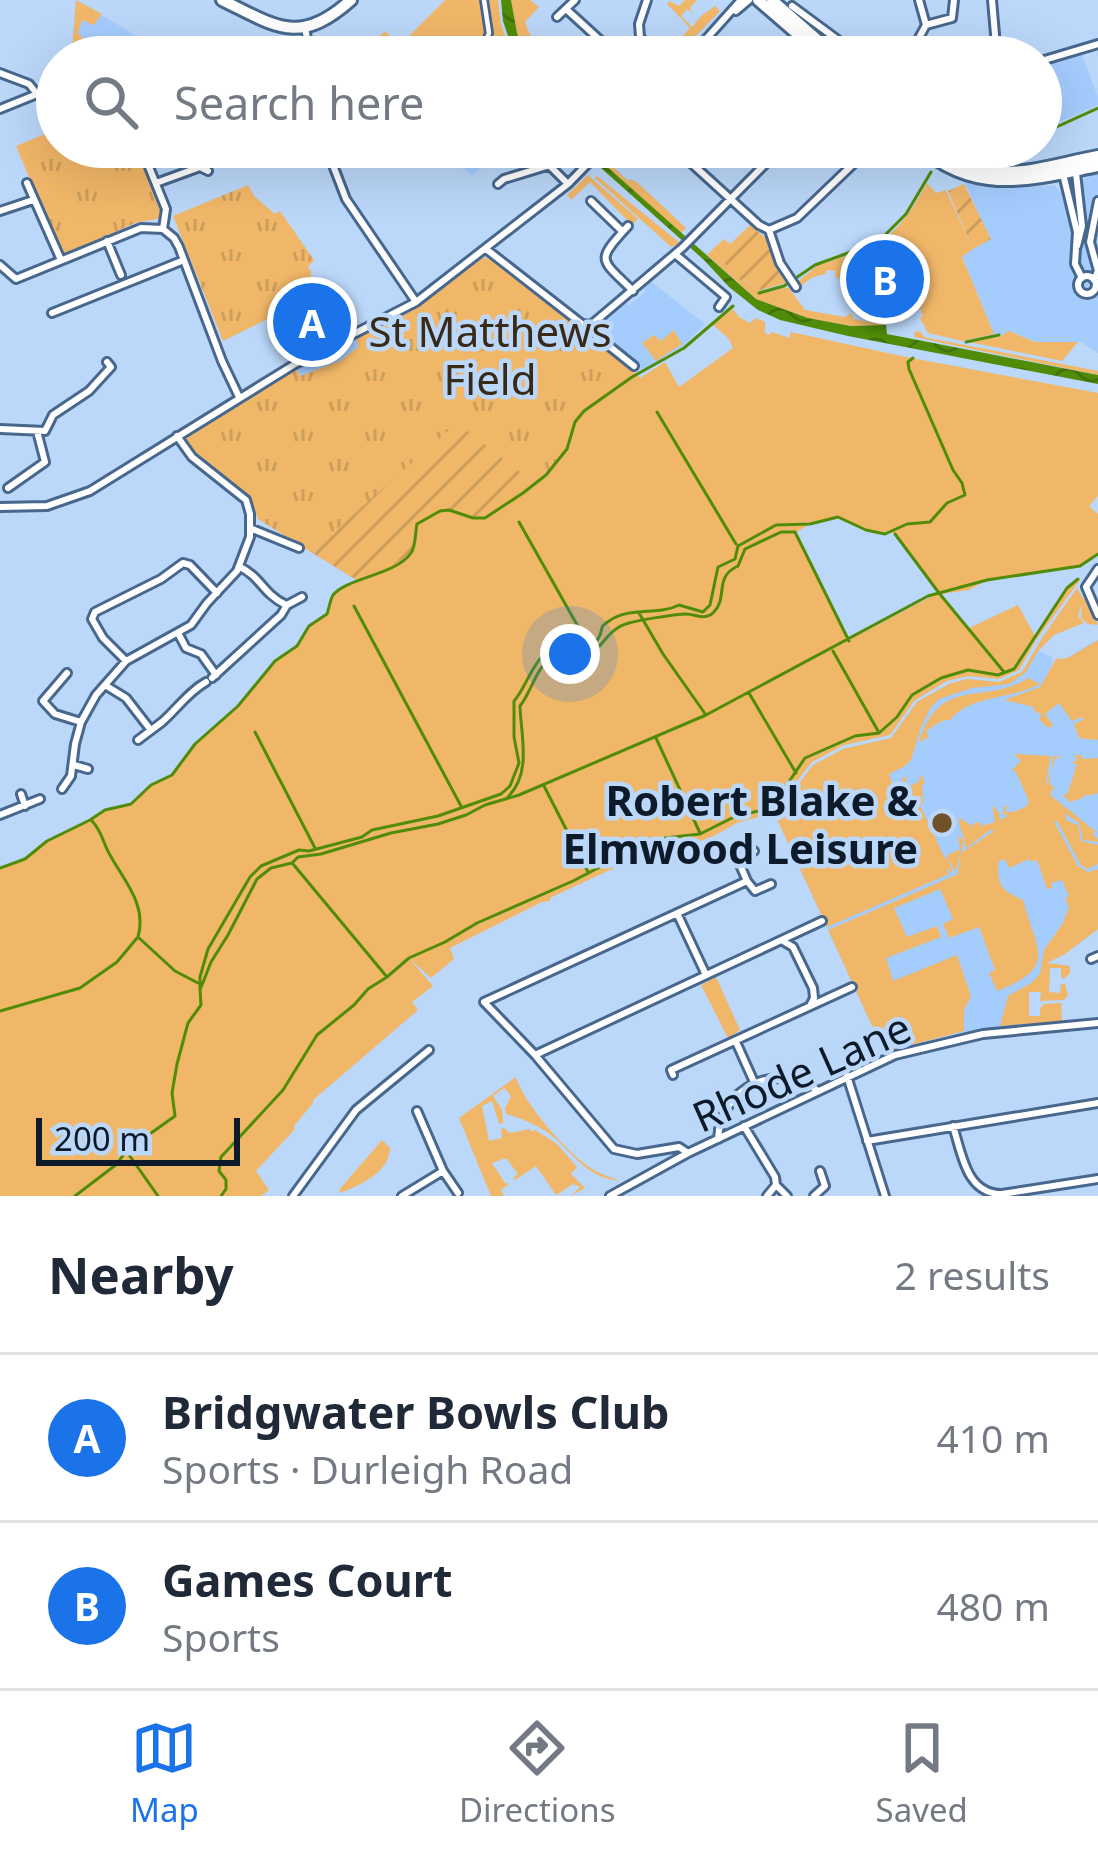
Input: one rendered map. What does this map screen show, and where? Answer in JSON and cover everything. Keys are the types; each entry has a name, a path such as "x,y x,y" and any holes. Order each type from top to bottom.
{"main road":[{"path":"222,0 272,24 305,27 327,20 351,0"},
{"path":"749,0 796,36"},
{"path":"772,0 821,36"},
{"path":"953,168 987,179 1029,180 1098,156"},
{"path":"974,168 1033,171 1098,166"}],"street":[{"path":"484,0 488,36"},
{"path":"557,17 575,0"},
{"path":"640,36 647,0"},
{"path":"709,36 749,0"},
{"path":"919,0 926,26"},
{"path":"920,36 926,26 952,18 954,0"},
{"path":"992,0 995,36"},
{"path":"792,6 825,36"},
{"path":"566,9 596,36"},
{"path":"305,27 306,36"},
{"path":"1062,55 1098,44"},
{"path":"0,73 29,84 36,92"},
{"path":"0,109 36,95"},
{"path":"149,168 166,209 163,229"},
{"path":"156,183 204,168"},
{"path":"334,168 346,199 416,302"},
{"path":"498,184 540,168"},
{"path":"553,168 568,184"},
{"path":"0,507 47,506 77,497 313,354 416,302 584,168"},
{"path":"697,168 770,230 780,263 796,287"},
{"path":"486,249 582,324 591,325 683,247 762,168"},
{"path":"770,230 796,218 849,168"},
{"path":"1068,169 1077,232 1076,264 1082,278 1078,288 1084,294 1094,290 1098,271 1090,242 1098,201"},
{"path":"27,183 61,260"},
{"path":"0,211 33,200"},
{"path":"591,201 625,229 606,250 604,261 633,291"},
{"path":"0,265 16,279 141,228 163,229 174,238 184,260 239,397"},
{"path":"107,242 121,275"},
{"path":"675,254 726,297 719,307"},
{"path":"52,313 184,260"},
{"path":"1082,278 1094,280"},
{"path":"591,325 593,333 634,366"},
{"path":"0,429 45,430 52,416 88,392 111,367 107,362"},
{"path":"8,488 49,463 38,431"},
{"path":"62,789 71,776 81,722 105,685 126,661 195,622 240,567 248,544 249,508 243,496 204,469 177,436"},
{"path":"250,528 299,548"},
{"path":"126,661 97,630 92,619 95,612 183,563 217,593"},
{"path":"240,567 256,576 270,597 286,605"},
{"path":"1098,569 1086,590 1098,615"},
{"path":"138,740 281,615 286,605 302,597"},
{"path":"178,633 186,648 202,654 211,678"},
{"path":"67,673 40,704 58,716 81,722"},
{"path":"105,685 126,698 150,729"},
{"path":"74,765 88,769"},
{"path":"21,794 25,806"},
{"path":"0,815 40,799"},
{"path":"754,850 736,858 747,881 755,891 771,884"},
{"path":"688,1153 676,1147 638,1156 610,1145 484,1002 747,881"},
{"path":"677,913 706,975"},
{"path":"535,1055 822,921"},
{"path":"779,941 793,947 813,988 810,1006"},
{"path":"673,1075 671,1070 852,987"},
{"name":"Rhode Lane","path":"610,1196 688,1153 895,1054 983,1034 1098,1023"},
{"path":"736,1040 754,1082"},
{"path":"292,1196 356,1110 429,1050"},
{"path":"847,1076 885,1196"},
{"path":"718,1139 727,1107 754,1082 786,1078 818,1091"},
{"path":"867,1142 1098,1103"},
{"path":"417,1112 458,1193"},
{"path":"744,1126 776,1185 787,1196"},
{"path":"953,1126 973,1182 986,1192 998,1195 1098,1179"},
{"path":"401,1196 443,1171"},
{"path":"814,1196 825,1186 820,1171"},
{"path":"767,1196 776,1185"}],"shaded area":[{"path":"76,0 135,36 73,36"},
{"path":"1081,52 1098,105 1062,121 1062,58"},
{"path":"1098,171 1098,353 1081,342 1040,343 1009,331 994,334 962,256 990,238 964,181 993,187 1055,186 1071,226 1071,245 1081,247 1082,183"},
{"path":"650,281 705,324 684,345 643,370 604,336 603,322 645,292"},
{"path":"357,338 358,347 340,361 300,376 296,369"},
{"path":"1093,642 1098,658 1098,929 1045,964 1044,972 1002,1026 884,1052 775,815 813,765 843,749 891,738 917,702 949,684 967,679 999,682 1023,672 1035,649 1053,658 1051,666"}],"green space":[{"path":"76,0 102,14 94,25 82,20 81,36 73,36"},
{"path":"445,0 498,0 505,36 409,36"},
{"path":"511,0 530,0 539,7 525,22 531,36 517,33"},
{"path":"685,0 697,0 690,8 692,13 687,9 681,16 692,27 715,6 720,11 696,36 683,36 690,28 667,4 679,6"},
{"path":"36,138 36,168 145,168 163,207 161,218 135,223 65,255 16,146"},
{"path":"608,168 638,183 686,228 681,233"},
{"path":"588,175 638,219 632,225 590,182 571,200 567,195"},
{"path":"597,176 680,243 671,247"},
{"path":"927,183 936,193 946,190 973,249 962,257 994,334 962,341 928,333 909,278 872,293 866,276 897,266 895,249 841,267 841,279 835,277 836,271 827,270 802,285 796,283 817,266 879,244 906,216"},
{"path":"964,184 991,239 973,249 948,191"},
{"path":"248,185 275,214 280,211 314,260 308,267 310,292 322,292 223,341 173,216"},
{"path":"750,225 766,238 786,283 761,290 741,281 712,250 724,239 730,244"},
{"path":"712,250 740,280 761,290 760,294 788,287 805,310 845,317 851,313 853,319 886,325 851,326 808,318 756,299 707,255"},
{"name":"St Matthews Field","path":"481,257 498,261 638,375 584,411 575,422 571,444 536,484 508,463 320,544 314,554 258,519 247,493 205,464 183,437 296,369 300,376 340,361 358,347 357,338 416,306"},
{"path":"322,292 341,334 304,351 285,312"},
{"path":"733,309 750,323 756,318 765,322 768,335 789,338 791,332 1098,393 1098,496 1089,506 1098,514 1098,554 1080,566 987,580 969,590 940,594 969,628 1018,605 1035,636 1067,588 1080,580 1019,670 999,679 968,676 947,681 914,701 890,735 844,745 812,762 771,814 737,823 708,839 650,853 550,898 450,948 454,959 431,978 409,958 433,986 412,1002 418,1010 313,1100 295,1129 256,1171 269,1190 261,1196 0,1196 0,868 25,859 47,841 105,810 131,804 151,785 172,775 195,744 238,706 275,661 297,646 309,626 327,614 337,590 381,573 414,547 417,524 449,510 486,518 546,475 571,444 575,422 584,411 632,377 640,378 665,362 679,387 733,348 712,324","holes":["838,518 866,530 894,533 938,593 849,640 795,533"]},
{"path":"674,330 682,344 656,361 642,343 654,335 661,341"},
{"path":"915,331 924,337 1098,371 1098,375 914,337"},
{"path":"1009,331 1035,342 1078,342 1062,361 969,342"},
{"path":"457,423 536,484 487,517 448,512 429,518 415,528 412,552 381,574 358,581 314,554 320,544"},
{"path":"1077,588 1098,625 1081,618 1082,605 1078,616 1084,623 1054,635 1026,672 1009,684 972,688 939,699 921,727 911,760 889,774 895,793 906,788 902,778 909,776 905,779 908,787 920,781 921,775 925,783 920,805 945,859 960,849 958,835 964,840 956,872 948,859 953,873 946,869 949,874 827,927 775,815 813,765 843,749 891,738 917,702 949,684 967,679 999,682 1022,672"},
{"path":"1098,640 1098,740 1079,738 1074,724 1082,717 1072,721 1059,703 1045,714 1053,725 1048,728 1034,707 1004,700 1040,687 1056,659 1068,658"},
{"path":"1028,678 1040,684 968,706 926,731 929,737 919,742 928,721 952,699"},
{"path":"1014,754 1051,756 1045,785 1053,756 1061,757 1055,759 1050,795 1095,831 1098,839 1083,840 1079,823 1064,813 1067,821 1078,825 1081,841 1098,845 1098,864 1087,869 1054,822 1078,866 1088,872 1098,869 1098,929 1047,963 1070,966 1065,978 1061,978 1061,968 1050,968 1049,992 1060,993 1065,984 1068,995 1064,1000 1040,1001 1041,992 1029,992 1029,1016 1040,1016 1044,1004 1061,1003 1062,1021 1000,1026 1008,996 1040,974 1044,950 1069,907 1062,880 1047,889 1037,860 1009,868 1005,859 998,862 1000,882 1023,900 1037,944 1036,965 1017,982 997,991 989,973 995,970 979,927 949,938 943,924 953,919 940,889 894,908 907,937 937,926 941,937 886,958 893,981 957,955 971,996 964,1010 964,1031 884,1052 828,930 958,874 961,853 994,831 965,849 959,818 976,828 972,824 995,822 992,805 1000,820 1008,816 1003,813 1004,805 1011,812 1028,805 1012,770 1021,761"},
{"path":"1075,755 1098,758 1098,793 1085,793 1070,802 1062,794 1067,795 1077,764 1071,763 1077,760"},
{"path":"716,977 740,1030 728,1038 701,985"},
{"path":"516,1077 527,1100 559,1140 592,1169 619,1181 592,1172 546,1131 506,1114 511,1096 504,1088 493,1096 503,1123 499,1124 492,1101 482,1106 489,1141 502,1138 504,1128 510,1133 535,1130 557,1144 577,1167 571,1174 585,1188 571,1196 580,1187 573,1184 556,1195 536,1166 515,1180 518,1174 506,1158 492,1163 509,1184 501,1190 504,1196 491,1196 459,1118"},
{"path":"382,1140 390,1148 385,1164 364,1182 340,1193 339,1190"}],"water":[{"path":"501,0 511,0 518,36 508,36"},
{"path":"601,168 609,168 756,299 808,318 851,326 886,325 887,334 1098,375 1098,384 780,320 758,310"}],"waterway":[{"path":"1062,124 1098,108"},
{"path":"759,293 784,286 815,265 878,242 906,214 931,172"},
{"path":"0,868 25,859 47,841 105,810 131,804 151,785 172,775 195,744 238,706 275,661 297,646 309,626 327,614 339,589 404,560 413,550 417,524 440,511 485,518 523,493 567,449 575,422 584,411 684,348 733,306"},
{"path":"966,342 999,335"},
{"path":"200,989 208,949 261,866 299,850 438,816 501,794 510,786 519,763 514,701 538,661 552,649 581,651 617,616 679,605 703,612 710,605 718,567 735,559 738,546 776,525 838,517 885,534 907,524 930,522 947,503 965,495 909,369 913,358"},
{"path":"657,412 736,544"},
{"path":"519,522 589,646"},
{"path":"508,797 523,766 520,706 549,659 587,658 616,629 629,623 681,614 710,615 718,607 726,576 738,566 745,549 781,532 795,532 849,641"},
{"path":"895,534 1004,672"},
{"path":"75,1196 175,1116 172,1093 177,1064 188,1023 201,1005 200,990 257,879 271,868 298,857 438,824 519,795 706,715 928,596 987,580 1080,566 1098,554"},
{"path":"221,1196 226,1189 219,1171 221,1157 283,1090 317,1035 409,958 619,857 665,838 700,834 736,816 763,810 763,795 782,792 805,758 855,736 879,733 912,695 941,678 968,670 998,675 1014,669 1067,588 1078,579"},
{"path":"354,606 461,806"},
{"path":"639,613 706,715"},
{"path":"833,651 878,731"},
{"path":"749,693 796,773"},
{"path":"255,732 315,848"},
{"path":"656,738 700,833"},
{"path":"544,786 588,872"},
{"path":"92,821 137,904 138,937 175,971 198,983"},
{"path":"293,864 387,977"},
{"path":"0,1011 80,988 117,962 137,938"},
{"path":"127,1152 158,1196"}],"place":[{"name":"Games Court","path":"885,279"},
{"name":"Bridgwater Bowls Club","path":"312,322"},
{"name":"Robert Blake & Elmwood Leisure","path":"942,823"}]}
